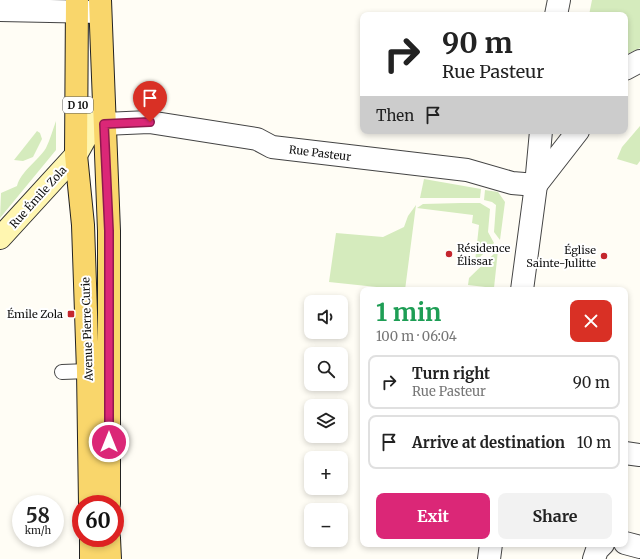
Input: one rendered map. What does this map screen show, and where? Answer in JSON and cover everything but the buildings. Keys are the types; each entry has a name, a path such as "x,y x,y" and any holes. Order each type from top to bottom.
{"main road":[{"name":"Avenue Pierre Curie","path":"78,6 78,107 76,155 83,225 88,371 90,495"},
{"name":"Avenue Pierre Curie","path":"100,6 109,231 109,495"},
{"path":"91,547 91,559"},
{"path":"109,547 110,559"}],"street":[{"path":"557,12 559,0"},
{"path":"0,10 100,6"},
{"path":"628,67 640,60"},
{"path":"76,155 86,137 104,124 78,107"},
{"name":"Rue Pasteur","path":"104,124 150,122 257,139 272,147 466,170 512,183 536,185"},
{"path":"522,287 536,185 540,134"},
{"path":"536,185 576,134"},
{"name":"Rue Émile Zola","path":"0,238 76,155"},
{"path":"628,453 640,455"},
{"path":"628,544 640,547"},
{"path":"490,559 491,547"},
{"path":"594,559 597,550 600,547"}],"lane":[{"path":"62,372 88,371"}],"green space":[{"path":"592,0 640,0 640,48 628,54 628,12 590,12"},
{"path":"56,121 56,150 0,218 1,193 17,186 22,176 43,153"},
{"path":"640,126 640,161 637,165 617,159 622,147"},
{"path":"37,131 40,133 42,139 33,157 23,161 14,160"},
{"path":"424,179 481,189 480,198 420,198"},
{"path":"485,190 498,192 505,202 500,240 494,232 496,205 492,202 484,200"},
{"path":"480,203 490,209 488,232 494,243 475,262 479,225 472,223 473,215 417,208 423,204"},
{"path":"416,205 405,287 376,287 329,282 336,233 383,237 404,227 408,216"},
{"path":"498,250 494,287 468,285 469,278"}],"place":[{"name":"Résidence Élissar","path":"449,254"},
{"name":"Église Sainte-Julitte","path":"604,256"},
{"name":"Émile Zola","path":"71,314"}],"route":[{"path":"109,442 109,231 104,124 150,122"}]}
